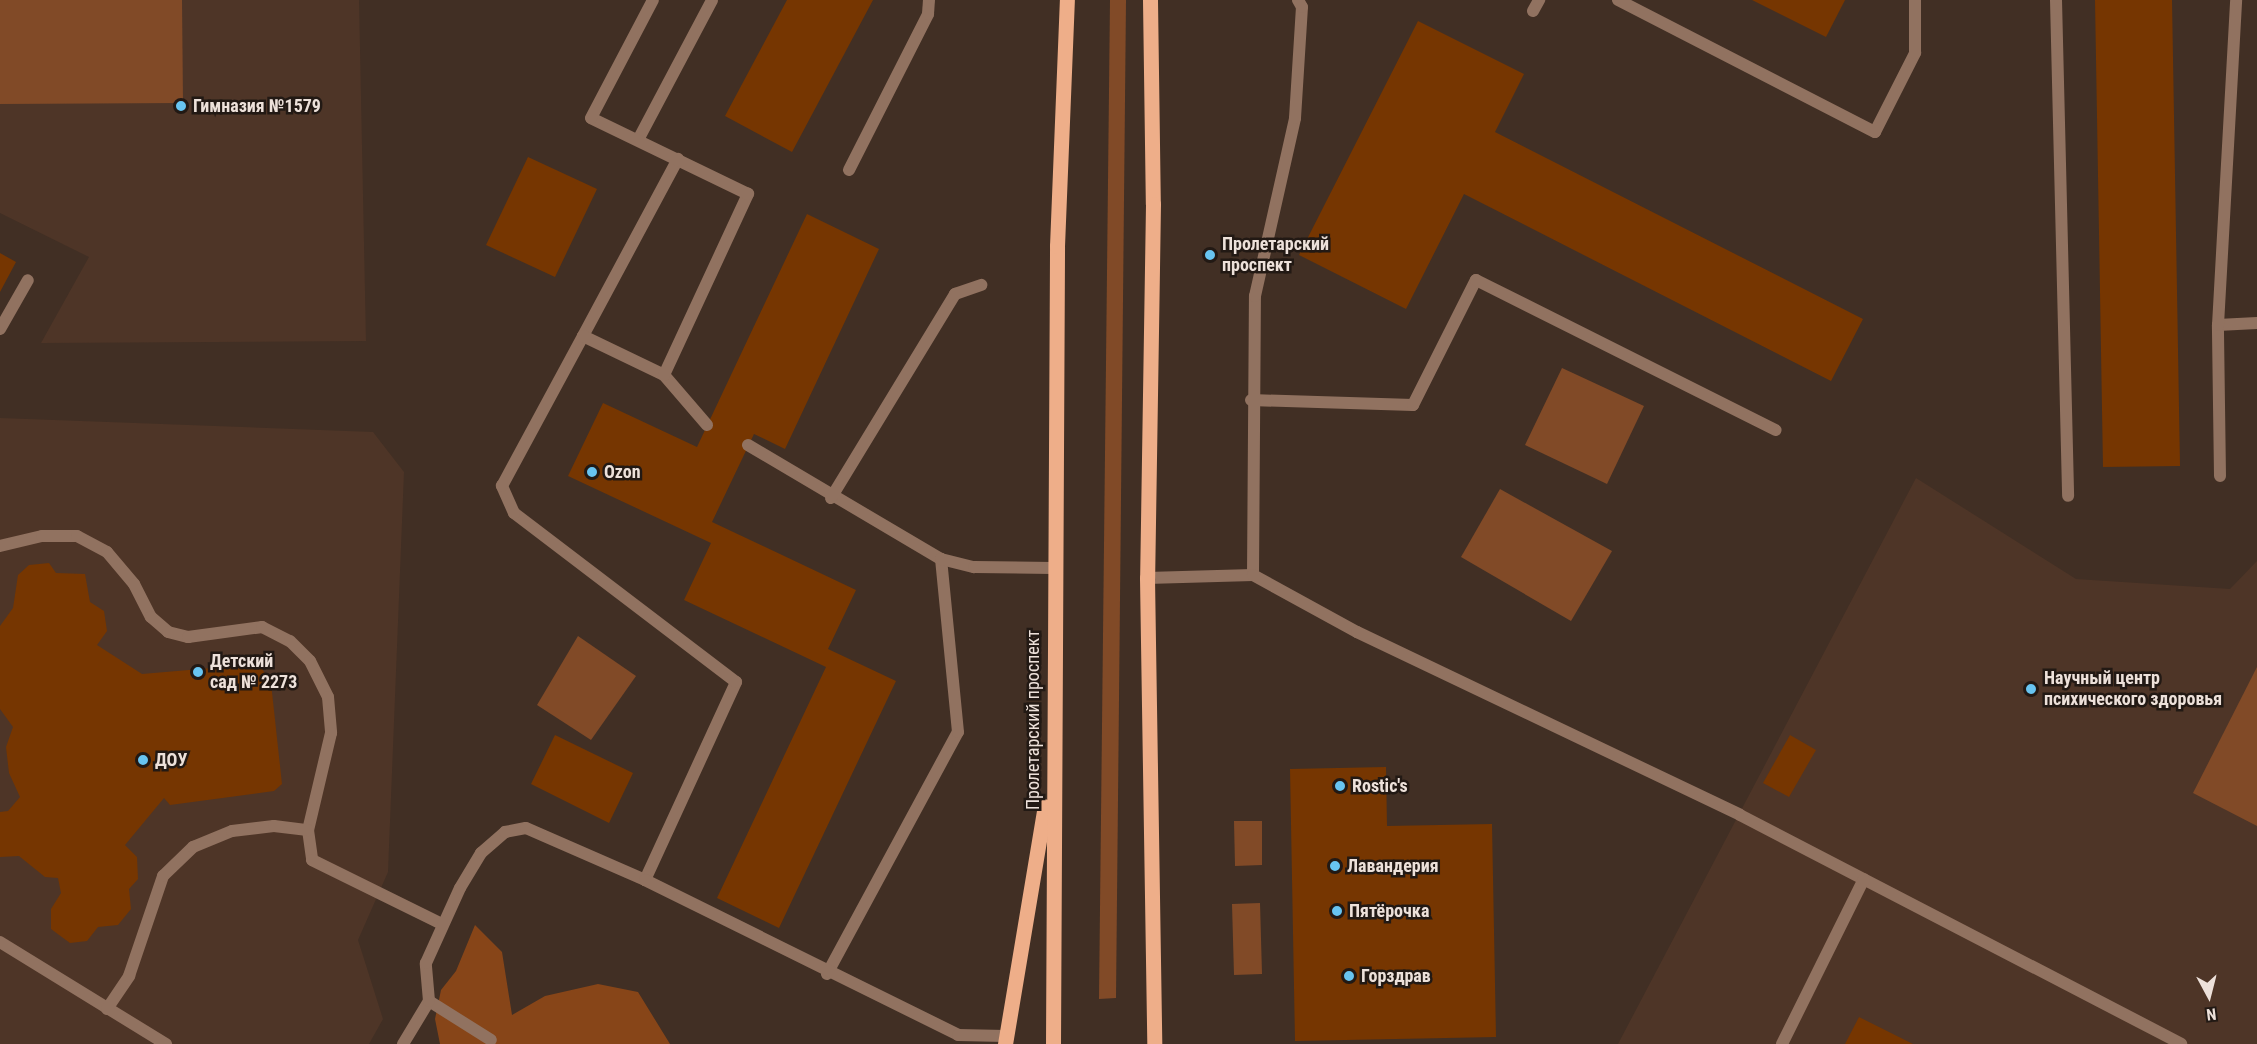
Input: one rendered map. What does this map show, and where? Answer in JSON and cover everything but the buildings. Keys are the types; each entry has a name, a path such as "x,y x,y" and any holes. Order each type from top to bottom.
{"main road":[{"name":"Пролетарский проспект","path":"1053,1044 1053,568 1057,246 1066,0"},
{"path":"1150,0 1153,204 1147,578 1155,1044"},
{"path":"1005,1040 1052,768"}],"lane":[{"path":"653,0 591,118 748,194 664,375"},
{"path":"638,140 712,0"},
{"path":"849,170 928,14 929,0"},
{"path":"1253,575 1251,400 1255,296 1295,118 1302,7 1298,0"},
{"path":"1618,0 1875,132 1915,53 1916,0"},
{"path":"2056,0 2068,496"},
{"path":"2220,476 2218,325 2236,0"},
{"path":"645,880 736,682 514,513 502,486 678,159"},
{"path":"0,329 28,280"},
{"path":"1251,400 1413,405 1476,280 1775,430"},
{"path":"831,498 955,294 981,285"},
{"path":"2218,325 2257,323"},
{"path":"583,336 664,375 707,425"},
{"path":"748,445 831,498 941,559 974,567 1053,568"},
{"path":"0,546 42,536 77,536 107,552 134,584 152,617 168,632 188,637 262,627 290,641 310,661 328,697 331,733 308,830 312,860 442,924"},
{"path":"827,974 958,732 941,559"},
{"path":"1147,578 1253,575 1357,632 1447,672 1864,879 2181,1044"},
{"path":"107,1009 129,976 163,876 193,847 232,831 274,826 308,830"},
{"path":"403,1044 429,1001 426,963 442,924 481,854 504,832 526,828 645,880 827,974 958,1035 1005,1040"},
{"path":"1782,1044 1864,879"},
{"path":"0,942 166,1044"},
{"path":"429,1001 490,1040"}],"shaded area":[{"name":"Гимназия №1579","path":"0,0 359,0 366,341 41,343 89,257 0,213"},
{"path":"0,0 182,0 183,103 0,104"},
{"path":"1110,0 1126,0 1116,998 1099,999"},
{"path":"1562,368 1644,406 1607,484 1525,445"},
{"name":"Детский сад № 2273","path":"0,418 373,432 404,472 388,872 358,940 383,1019 369,1044 0,1044"},
{"name":"Научный центр психического здоровья","path":"1916,478 2076,579 2230,589 2257,561 2257,1044 1618,1044"},
{"path":"1500,489 1612,551 1571,621 1461,557"},
{"path":"578,636 636,676 591,740 537,705"},
{"path":"2257,667 2257,826 2193,793"},
{"path":"1234,821 1262,821 1262,865 1235,866"},
{"path":"1260,903 1262,974 1234,975 1232,904"},
{"path":"475,925 502,952 512,1015 545,996 598,984 638,992 670,1044 440,1044 435,1019 441,990 456,971"}],"place":[{"name":"Гимназия №1579","path":"181,106"},
{"name":"Пролетарский проспект","path":"1210,255"},
{"name":"Ozon","path":"592,472"},
{"name":"Детский сад № 2273","path":"198,672"},
{"name":"Научный центр психического здоровья","path":"2031,689"},
{"name":"ДОУ","path":"143,760"},
{"name":"Rostic's","path":"1340,786"},
{"name":"Лавандерия","path":"1335,866"},
{"name":"Пятёрочка","path":"1337,911"},
{"name":"Горздрав","path":"1349,976"}]}
